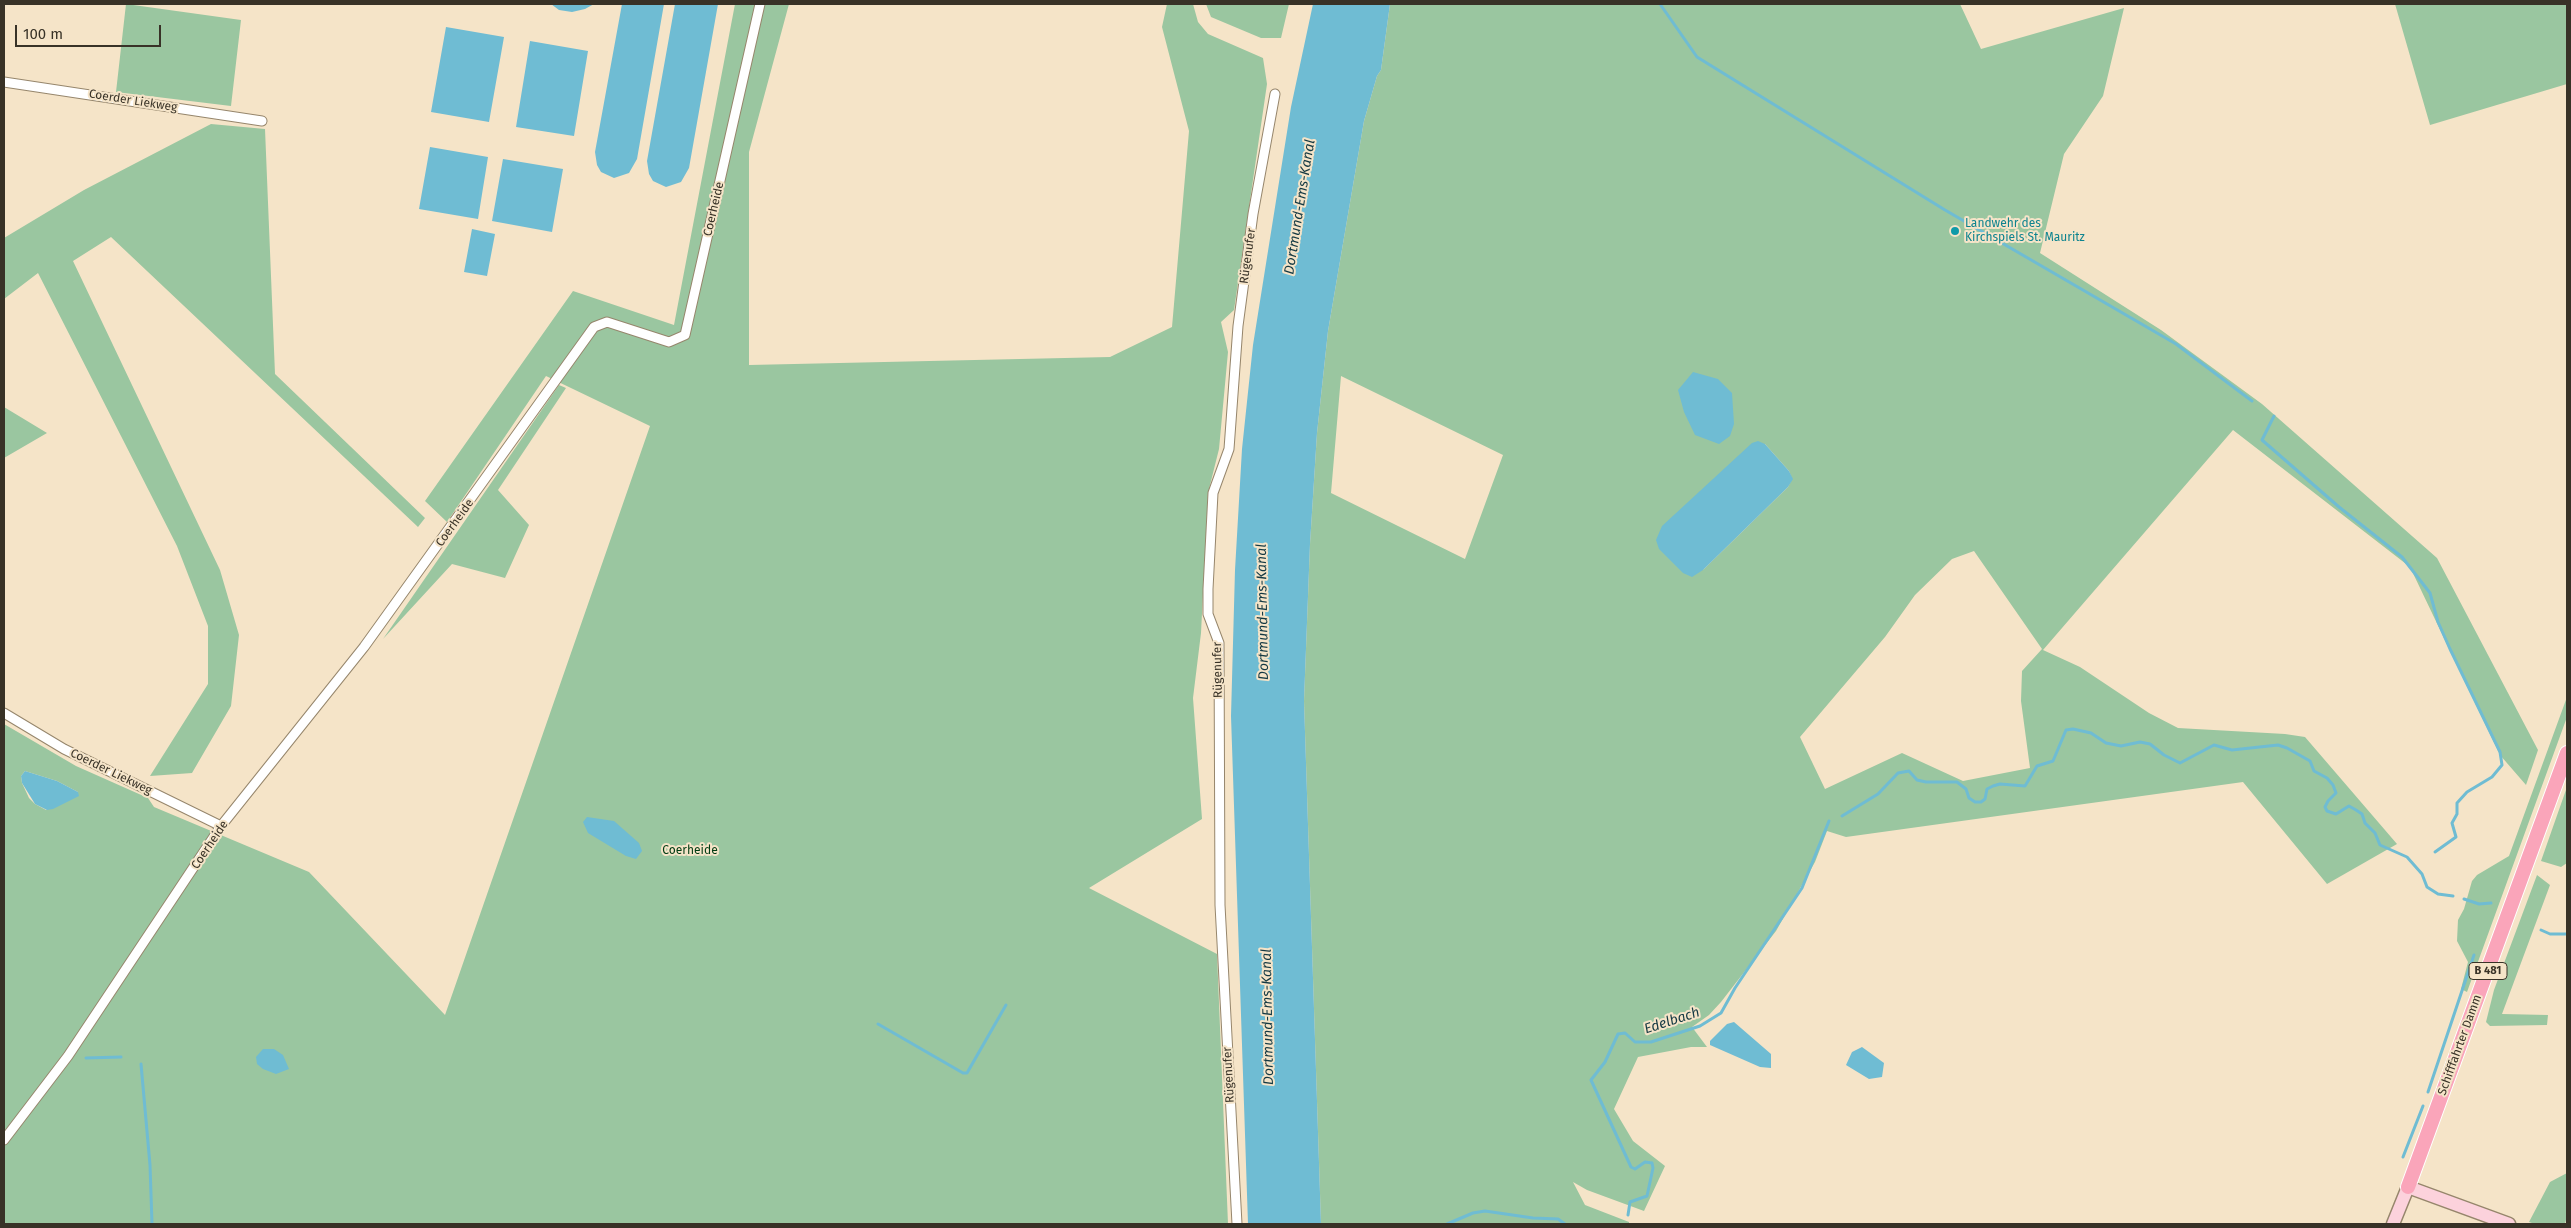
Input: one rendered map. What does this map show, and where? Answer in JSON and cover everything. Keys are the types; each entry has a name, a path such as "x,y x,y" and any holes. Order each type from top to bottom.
{"main road":[{"name":"Schifffahrter Damm","path":"2408,1186 2567,753"}],"street":[{"name":"Coerheide","path":"4,1140 68,1056 221,826 368,640 594,327 607,322 669,342 685,334 760,4"},
{"name":"Coerder Liekweg","path":"4,82 262,121"},
{"name":"Rügenufer","path":"1237,1224 1220,905 1219,643 1210,620 1208,589 1213,493 1229,448 1238,326 1253,214 1275,94"},
{"name":"Coerder Liekweg","path":"4,714 64,749 221,826"},
{"name":"Schifffahrter Damm","path":"2393,1224 2408,1186"},
{"path":"2408,1186 2509,1224"}],"green space":[{"path":"126,4 241,20 231,106 116,92"},
{"path":"735,4 789,4 749,152 749,365 1110,357 1172,327 1189,131 1162,27 1167,4 1193,4 1198,22 1208,34 1263,58 1267,84 1234,310 1221,322 1228,352 1219,449 1208,493 1201,633 1193,698 1202,819 1089,888 1217,954 1228,1224 4,1224 4,724 76,766 148,798 154,807 309,872 445,1015 650,426 546,376 447,522 425,501 573,291 674,325","holes":["25,771 57,781 78,792 46,810 29,798 21,776"]},
{"path":"1206,4 1289,4 1281,38 1261,38 1211,17"},
{"path":"1390,4 1960,4 1981,49 2124,8 2103,96 2064,154 2040,253 2161,330 2262,404 2437,558 2538,750 2526,785 2500,755 2410,567 2233,430 2043,650 2080,667 2149,713 2178,728 2285,734 2305,737 2397,844 2327,884 2243,782 1846,837 1827,831 1815,862 1776,931 1721,1002 1709,1015 1692,1027 1707,1047 1691,1047 1638,1057 1614,1109 1633,1141 1665,1166 1644,1211 1587,1190 1573,1182 1585,1205 1629,1222 1629,1224 1321,1224 1304,701 1310,544 1317,433 1328,331 1364,121 1377,76 1381,70","holes":["1341,376 1503,455 1465,559 1331,493","1765,444 1789,471 1792,479 1788,487 1703,570","1974,551 2042,649 2022,671 2021,701 2030,768 1963,781 1902,753 1825,789 1800,737 1885,637 1915,595 1952,559"]},
{"path":"2395,4 2567,4 2567,84 2430,125"},
{"path":"211,124 265,129 275,374 425,518 418,527 111,237 73,261 220,570 239,635 231,706 192,773 150,776 208,684 208,626 177,546 38,273 4,299 4,238 84,190"},
{"path":"559,385 566,388 498,490 529,525 505,578 452,564 383,639"},
{"path":"4,407 47,433 4,458"},
{"path":"2567,697 2567,717 2467,992 2461,989 2468,962 2457,941 2458,920 2464,909 2472,881 2477,875 2509,856"},
{"path":"2567,787 2567,863 2561,867 2541,861"},
{"path":"2537,875 2550,885 2502,1014 2548,1015 2547,1025 2490,1026 2486,1022 2494,990"},
{"path":"2567,1173 2567,1216 2565,1224 2535,1224 2529,1222 2550,1182"}],"water":[{"path":"551,4 594,4 585,9 572,12 559,10"},
{"path":"622,4 664,4 637,159 629,173 614,178 601,172 597,165 595,152"},
{"path":"675,4 718,4 689,168 681,182 666,187 653,181 649,174 647,161"},
{"name":"Dortmund-Ems-Kanal","path":"1313,4 1390,4 1381,70 1377,76 1364,121 1328,331 1317,433 1310,544 1304,701 1321,1224 1248,1224 1231,716 1235,570 1242,449 1253,345 1291,107"},
{"path":"446,27 504,37 489,122 431,112"},
{"path":"530,41 588,51 574,136 516,127"},
{"path":"430,147 488,157 478,219 419,209"},
{"path":"503,159 563,169 552,232 492,221"},
{"path":"472,229 495,234 487,276 464,272"},
{"path":"1693,372 1718,379 1732,393 1734,424 1730,436 1719,444 1695,435 1684,412 1678,390"},
{"path":"1758,441 1765,444 1789,471 1793,479 1788,487 1703,570 1692,577 1683,573 1659,549 1656,540 1662,526 1752,443"},
{"path":"25,771 57,781 78,792 79,796 47,810 35,804 22,783 21,776"},
{"path":"587,817 614,821 639,843 642,851 636,859 626,856 588,833 583,822"},
{"path":"1734,1022 1771,1054 1771,1068 1760,1067 1710,1045 1710,1041 1727,1024"},
{"path":"1862,1047 1884,1063 1882,1077 1869,1079 1846,1065 1852,1052"},
{"path":"263,1049 274,1049 283,1055 289,1069 276,1074 263,1069 257,1064 256,1057"}],"waterway":[{"path":"1660,4 1697,57 1945,210 2176,344 2252,401"},
{"path":"2274,416 2262,440 2339,507 2402,557 2430,593 2438,622 2500,752 2502,765 2492,777 2467,792 2457,803 2457,814 2452,823 2456,837 2435,852"},
{"name":"Edelbach","path":"1842,816 1878,794 1898,773 1909,771 1917,780 1926,782 1957,782 1966,789 1969,798 1975,802 1981,802 1985,799 1987,789 1993,786 2000,784 2025,786 2037,766 2053,761 2066,730 2073,729 2091,733 2106,743 2121,746 2140,742 2150,744 2164,755 2180,763 2214,745 2232,750 2278,745 2310,761 2314,771 2327,778 2333,785 2336,793 2328,801 2325,807 2327,811 2336,814 2349,806 2362,814 2365,823 2375,833 2380,845 2407,857 2422,874 2427,887 2438,894 2453,896"},
{"name":"Edelbach","path":"1628,1215 1630,1202 1647,1196 1653,1168 1652,1163 1645,1162 1635,1169 1631,1167 1591,1080 1605,1062 1618,1034 1625,1033 1635,1042 1651,1042 1700,1026 1721,1013 1735,988 1802,888 1829,821"},
{"name":"Edelbach","path":"2464,899 2479,904 2491,903"},
{"name":"Edelbach","path":"2541,930 2550,934 2567,934"},
{"path":"2428,1092 2474,955"},
{"path":"878,1024 963,1073 967,1073 1006,1005"},
{"path":"86,1058 121,1057"},
{"path":"141,1064 150,1165 152,1224"},
{"path":"2403,1157 2423,1106"},
{"name":"Edelbach","path":"1447,1224 1473,1213 1485,1211 1533,1218 1558,1219 1565,1224"}],"place":[{"name":"Landwehr des Kirchspiels St. Mauritz","path":"1955,231"}]}
